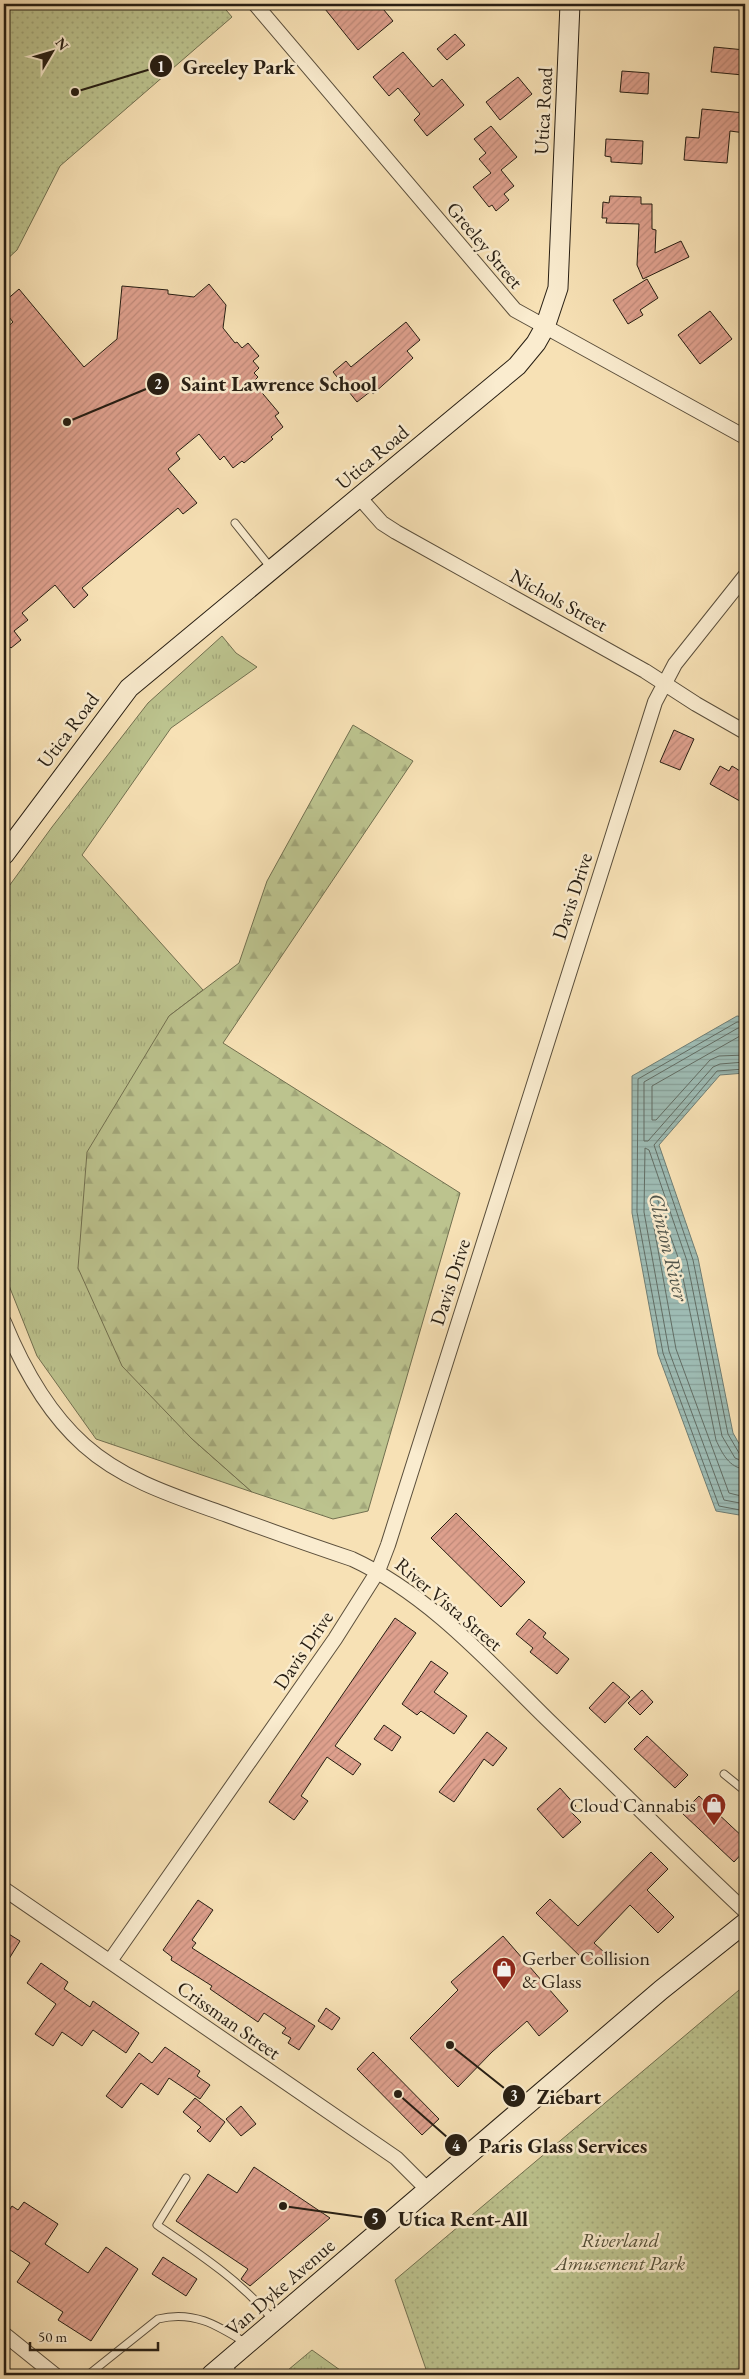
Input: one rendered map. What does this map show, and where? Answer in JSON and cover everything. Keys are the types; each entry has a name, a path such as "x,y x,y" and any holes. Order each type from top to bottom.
{"street":[{"name":"Greeley Street","path":"255,4 506,301 520,314 745,436"},
{"name":"Utica Road","path":"4,855 129,688 517,366 536,344 545,327 554,302 560,272 563,138 570,4"},
{"name":"Nichols Street","path":"358,497 382,523 396,532 663,683 745,732"},
{"name":"Davis Drive","path":"110,1961 336,1639 378,1571 388,1545 655,702 663,683 675,664 745,576"},
{"name":"River Vista Street","path":"4,1322 14,1345 50,1406 84,1445 103,1460 131,1477 167,1493 352,1559 378,1571 407,1590 484,1658 745,1911"},
{"name":"Crissman Street","path":"4,1889 396,2158 427,2189"},
{"name":"Van Dyke Avenue","path":"224,2371 248,2344 427,2189 661,1990 745,1923"},
{"path":"4,2334 55,2375"}],"lane":[{"path":"235,523 272,569"},
{"path":"724,1774 745,1791"},
{"path":"186,2178 157,2225 235,2282 258,2301 275,2322"},
{"path":"88,2375 158,2319 172,2315 188,2315 213,2322 248,2344"}],"green space":[{"path":"4,4 221,4 232,17 60,166 17,250 4,262"},
{"path":"222,636 236,653 257,667 171,728 82,855 203,990 169,1016 191,1438 252,1492 96,1439 37,1356 4,1273 4,893 52,827 148,703"},
{"path":"353,725 413,761 223,1043 460,1193 368,1511 333,1519 252,1492 191,1438 122,1366 78,1268 87,1152 169,1016 239,963 267,881"},
{"name":"Riverland Amusement Park","path":"745,1985 745,2375 428,2375 395,2280"},
{"path":"312,2350 347,2375 282,2375"}],"water":[{"name":"Clinton River","path":"737,1016 745,1017 745,1073 720,1075 659,1145 698,1258 733,1433 745,1454 745,1516 716,1511 658,1354 632,1213 632,1076"}],"building":[{"path":"321,4 379,4 393,21 358,50"},
{"path":"455,34 465,45 447,60 437,49"},
{"path":"714,47 745,50 743,75 711,72"},
{"path":"403,52 433,87 442,79 464,105 427,136 414,120 420,114 398,88 389,96 373,77"},
{"path":"622,71 649,73 648,94 620,92"},
{"path":"518,77 532,94 500,120 486,102"},
{"path":"702,109 745,113 745,133 730,131 727,163 684,160 686,137 699,138"},
{"path":"491,126 517,157 501,170 514,186 504,194 509,200 496,211 492,205 489,207 473,187 491,173 479,159 486,153 474,139"},
{"path":"606,139 643,141 642,164 611,162 611,157 605,156"},
{"path":"610,196 641,197 641,204 652,204 652,229 656,230 655,253 681,241 689,257 643,279 637,265 639,224 606,223 607,218 602,218 603,202 609,203"},
{"path":"647,279 658,298 640,310 643,315 628,324 613,300"},
{"path":"209,284 226,305 223,328 235,343 237,342 242,348 248,343 259,356 253,361 259,368 254,373 258,377 253,382 279,413 275,416 283,427 271,437 273,439 244,463 242,461 233,468 224,456 220,460 199,434 176,453 180,459 168,469 197,503 183,514 178,508 82,588 88,595 74,608 55,585 22,613 28,620 14,631 21,640 11,648 4,644 4,330 13,322 4,311 4,302 19,289 84,367 117,339 122,286 168,290 168,294 194,297"},
{"path":"710,311 732,339 700,364 678,335"},
{"path":"406,322 420,340 407,351 413,358 373,394 371,391 357,402 333,372 346,361 351,367"},
{"path":"674,730 694,739 680,770 660,762"},
{"path":"720,766 729,771 732,766 745,774 745,804 710,784"},
{"path":"456,1513 525,1582 501,1607 431,1538"},
{"path":"395,1618 416,1633 335,1746 361,1764 353,1775 327,1757 301,1796 308,1801 294,1820 269,1802"},
{"path":"529,1619 546,1633 543,1637 569,1659 557,1674 530,1652 533,1648 516,1634"},
{"path":"431,1661 448,1673 434,1692 467,1716 454,1734 421,1711 417,1715 402,1704"},
{"path":"613,1682 630,1697 605,1723 589,1708"},
{"path":"642,1690 653,1702 640,1715 628,1703"},
{"path":"384,1725 401,1737 392,1751 374,1739"},
{"path":"487,1732 507,1748 493,1766 484,1759 454,1802 439,1792"},
{"path":"647,1736 688,1775 675,1788 634,1749"},
{"path":"560,1788 576,1806 570,1811 581,1822 563,1838 537,1809"},
{"name":"Cloud Cannabis","path":"699,1796 745,1839 745,1850 734,1862 682,1813"},
{"path":"651,1852 668,1869 647,1890 674,1917 658,1933 630,1905 594,1943 605,1953 591,1967 536,1913 550,1899 578,1926"},
{"path":"198,1900 213,1910 192,1940 196,1943 192,1948 315,2026 299,2050 288,2043 291,2038 282,2033 286,2028 264,2013 258,2022 210,1989 212,1986 171,1960 172,1957 163,1950"},
{"path":"4,1931 20,1941 4,1967"},
{"path":"503,1936 568,2011 539,2036 527,2021 492,2052 458,2087 410,2038 458,1990 451,1982"},
{"path":"41,1963 68,1982 64,1989 90,2007 93,2001 139,2033 126,2053 93,2030 82,2046 62,2032 53,2046 35,2034 56,2004 27,1983"},
{"path":"326,2008 340,2018 332,2030 318,2021"},
{"path":"165,2047 200,2071 197,2076 210,2085 200,2099 169,2078 158,2095 141,2083 122,2108 106,2096 139,2053 152,2063"},
{"path":"373,2052 439,2119 422,2135 357,2069"},
{"path":"195,2098 225,2122 210,2142 197,2131 201,2127 183,2112"},
{"path":"241,2106 256,2124 241,2136 226,2119"},
{"path":"254,2167 330,2218 250,2286 241,2279 248,2269 176,2221 208,2174 237,2193"},
{"path":"24,2202 58,2224 45,2244 88,2273 106,2247 138,2269 91,2341 58,2320 63,2312 17,2282 30,2263 4,2246 4,2218 12,2206 18,2210"},
{"path":"163,2257 197,2279 186,2296 152,2274"}],"place":[{"name":"Greeley Park","path":"75,92"},
{"name":"Saint Lawrence School","path":"67,422"},
{"name":"Cloud Cannabis","path":"714,1826"},
{"name":"Gerber Collision & Glass","path":"504,1990"},
{"name":"Ziebart","path":"450,2045"},
{"name":"Paris Glass Services","path":"398,2094"},
{"name":"Utica Rent-All","path":"283,2206"}]}
